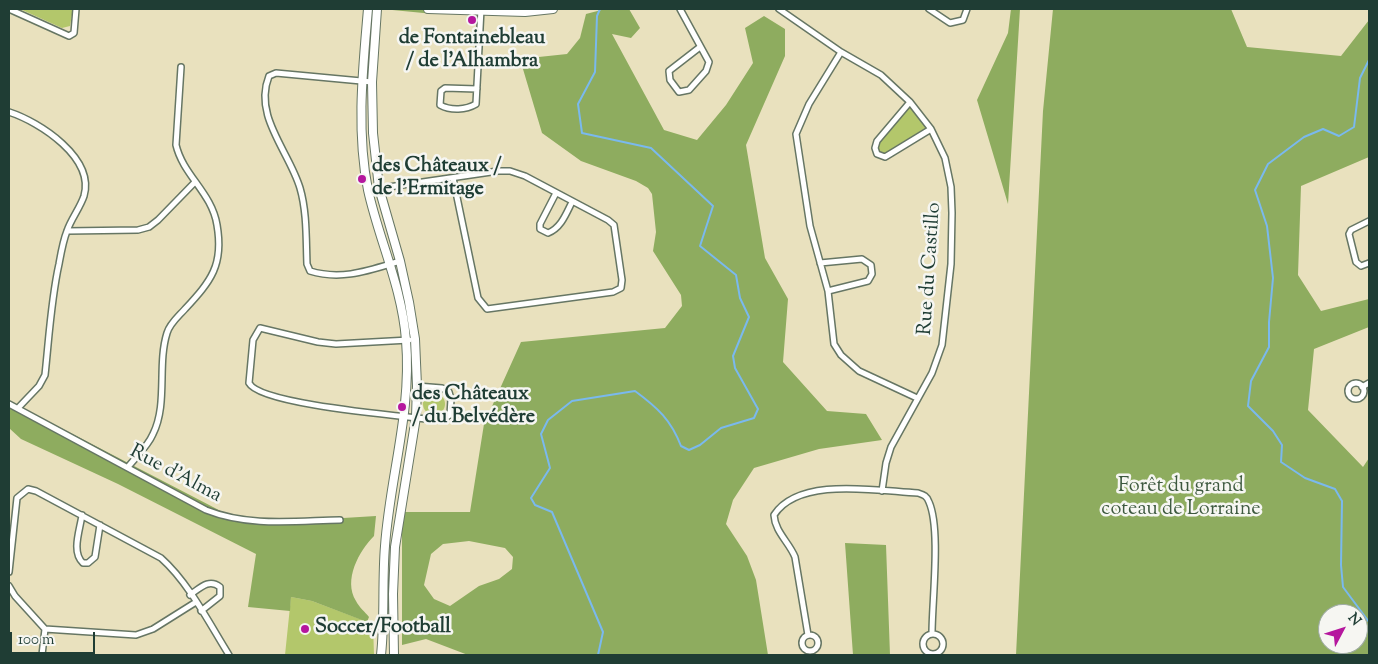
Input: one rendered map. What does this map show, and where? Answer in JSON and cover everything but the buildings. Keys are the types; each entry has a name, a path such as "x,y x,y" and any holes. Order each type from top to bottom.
{"street":[{"path":"9,9 69,36 74,33 76,9"},
{"path":"368,9 362,81 362,128 368,190 391,264 410,339 406,416 385,545 381,655"},
{"path":"377,9 372,82 373,133 378,188 400,261 417,386 416,417 395,547 393,594 394,655"},
{"path":"428,9 525,12 554,9"},
{"path":"680,9 708,62 708,67 689,90 679,92 670,80 669,71 700,48"},
{"name":"Rue du Castillo","path":"779,9 841,52 881,75 910,102 931,129 945,158 951,187 951,264 942,345 932,373 892,447 886,463 882,491"},
{"path":"929,9 950,23 963,20 967,9"},
{"path":"477,89 445,88 441,92 440,105 448,109 470,107 476,104 477,89 481,10"},
{"path":"841,52 800,120 796,134 811,233 828,292 834,344 840,355 860,371 917,398"},
{"path":"128,468 153,435 159,417 162,357 168,332 173,322 209,283 215,270 218,252 218,224 208,197 179,158 176,145 181,67"},
{"path":"372,82 276,73 269,76 264,103 267,117 300,189 310,271 339,276 360,273 400,261"},
{"path":"910,102 877,141 875,148 877,154 884,157 931,129"},
{"path":"9,112 53,137 73,154 82,169 84,196 67,231 58,267 45,374 39,386 18,407"},
{"path":"368,190 498,171 510,171 524,176 608,220 614,225 622,280 621,288 613,292 487,309 478,298 453,178"},
{"path":"67,231 138,230 149,227 195,182"},
{"path":"556,193 540,224 540,229 548,233 554,231 572,202"},
{"path":"1369,221 1351,230 1349,234 1356,262 1361,266 1369,263"},
{"path":"820,263 862,259 871,265 872,274 868,281 828,292"},
{"path":"410,339 336,344 318,342 260,328 252,340 249,383 258,392 323,407 444,420 450,415 451,399 449,392 442,388 417,386"},
{"path":"1362,387 1369,383"},
{"name":"Rue d'Alma","path":"9,404 18,407 206,510 226,518 262,522 340,520"},
{"path":"808,635 795,557 791,546 778,531 774,515 779,507 806,494 834,488 918,493 925,495 929,500 935,532 932,634"},
{"path":"9,572 17,498 21,492 28,489 36,491 161,558 170,566 196,602 229,655"},
{"path":"82,515 76,552 78,558 83,563 88,563 95,557 100,525"},
{"path":"190,594 208,583 216,584 220,587 222,592 220,596 201,611"},
{"path":"9,586 15,596 45,629 136,635 153,629 196,602"},
{"path":"42,655 45,629"}],"green space":[{"path":"20,9 73,9 70,26 62,28"},
{"path":"382,9 435,9 434,14"},
{"path":"605,9 629,9 640,28 631,38 612,34 664,130 697,140 726,105 753,63 745,28 764,16 785,29 785,56 746,145 765,258 788,299 783,362 827,411 866,414 882,440 819,449 754,468 733,500 726,524 747,556 756,580 768,655 468,655 426,639 402,645 402,512 470,512 484,424 521,342 665,328 682,306 681,295 653,251 656,232 652,194 648,188 636,181 581,161 542,133 520,59 567,54 580,38 586,14","holes":["469,541 505,548 513,557 512,569 499,579 479,586 450,606 434,599 424,585 431,554 443,544"]},
{"path":"1011,9 1020,9 1008,204 977,100 1008,33"},
{"name":"Forêt du grand coteau de Lorraine","path":"1053,9 1231,9 1247,47 1341,56 1369,20 1369,157 1301,186 1298,275 1321,311 1369,299 1369,327 1314,349 1308,410 1363,467 1369,458 1369,655 1016,655 1043,111"},
{"path":"910,102 931,129 890,154 877,154 877,141"},
{"path":"434,393 442,396 445,404 442,412 434,415 426,412 423,404 426,396"},
{"path":"9,401 238,520 262,523 376,516 374,536 368,542 354,566 351,584 352,593 356,601 369,617 367,622 312,601 291,597 290,611 248,607 256,554 118,484 21,439 9,428"},
{"path":"845,543 886,545 890,655 853,655"},
{"path":"291,597 312,601 373,624 374,655 285,655"}],"waterway":[{"path":"598,655 603,632 552,512 535,505 531,498 550,468 541,434 548,420 572,401 635,391 663,415 673,429 681,446 689,450 700,445 721,428 754,418 758,409 735,368 733,356 749,317 740,298 736,275 700,246 713,206 651,148 582,133 578,104 595,72 597,16 600,9"},
{"path":"1369,60 1360,78 1354,127 1339,136 1323,129 1304,137 1268,164 1255,190 1267,226 1273,278 1269,347 1251,381 1248,406 1273,431 1282,445 1281,462 1305,478 1335,489 1342,501 1341,565 1343,587 1369,622"}],"place":[{"name":"de Fontainebleau / de l'Alhambra","path":"472,20"},
{"name":"des Châteaux / de l'Ermitage","path":"362,179"},
{"name":"des Châteaux / du Belvédère","path":"402,407"},
{"name":"Soccer/Football","path":"305,629"}]}
